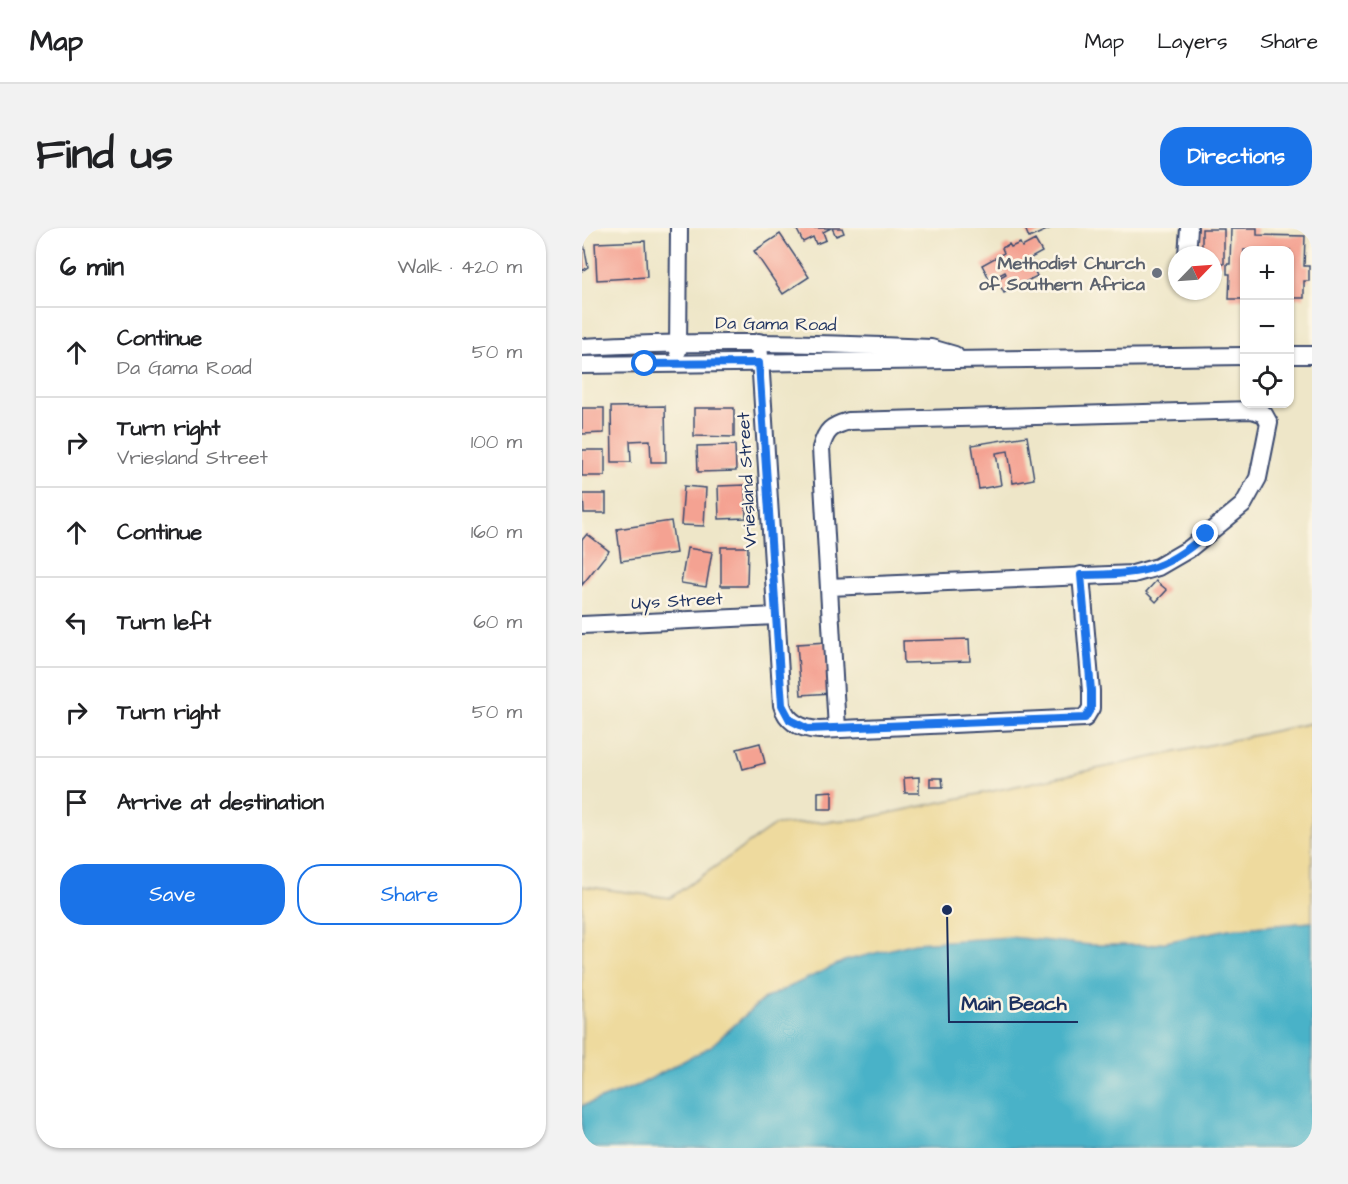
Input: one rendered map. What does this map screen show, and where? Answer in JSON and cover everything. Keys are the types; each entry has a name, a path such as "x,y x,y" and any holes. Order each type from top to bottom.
{"street":[{"path":"677,364 679,228"},
{"path":"1188,246 1189,228"},
{"name":"Da Gama Road","path":"582,346 679,341 759,342 931,348 969,358"},
{"name":"Vriesland Street","path":"759,342 774,616 782,710 790,720 808,729 837,729 1085,718 1091,708 1091,691 1081,575"},
{"path":"1294,355 1312,355"},
{"name":"Da Gama Road","path":"582,365 876,363 969,358 1240,356"},
{"path":"829,587 1133,574 1158,567 1189,549 1243,505 1258,478 1269,423 1264,414 1252,410 849,421 832,426 826,431 821,448 837,729"},
{"name":"Uys Street","path":"582,625 774,616"}],"sand":[{"path":"1312,723 1312,922 1229,929 1151,945 1090,945 764,998 710,1047 639,1085 582,1106 582,886 670,898 775,825 862,819"}],"water":[{"path":"1312,922 1312,1148 582,1148 582,1106 639,1085 710,1047 764,999 844,961 915,943 1010,937 1090,945 1151,945 1229,929"}],"building":[{"path":"796,228 831,228 823,232 826,240 816,244 813,237 803,242"},
{"path":"832,228 842,228 844,233 836,236"},
{"path":"1025,228 1051,228 1029,238"},
{"path":"1231,228 1257,228 1257,235 1305,236 1304,266 1309,266 1309,281 1304,281 1304,298 1294,298 1294,246 1240,246 1240,299 1229,299 1230,274 1227,274 1227,264 1230,264"},
{"path":"1202,229 1224,229 1224,264 1222,264 1222,246 1202,246"},
{"path":"582,234 588,267 582,271"},
{"path":"780,234 809,277 783,294 754,251"},
{"path":"1035,240 1042,252 1029,259 1037,276 1004,293 997,279 1006,274 1005,272 990,280 982,265 1004,253 1002,248 1009,244 1011,247 1020,243 1022,247"},
{"path":"645,241 647,277 597,280 595,243"},
{"path":"665,406 666,462 651,462 650,440 630,441 631,462 612,462 611,407"},
{"path":"582,408 604,408 604,433 582,434"},
{"path":"694,408 734,408 734,437 694,436"},
{"path":"1027,436 1034,479 1013,483 1008,451 996,453 1001,485 979,489 972,445"},
{"path":"735,445 736,471 698,472 697,446"},
{"path":"582,450 605,450 605,476 582,476"},
{"path":"745,485 746,518 719,519 718,486"},
{"path":"684,486 706,488 704,526 681,525"},
{"path":"583,494 606,494 606,513 584,513"},
{"path":"671,521 676,553 621,561 617,529"},
{"path":"587,534 609,551 582,585 582,540"},
{"path":"721,547 748,547 747,586 721,586"},
{"path":"687,548 712,552 706,587 681,583"},
{"path":"1156,581 1167,590 1156,602 1146,592"},
{"path":"969,639 970,661 904,663 903,641"},
{"path":"827,642 831,693 801,695 797,644"},
{"path":"760,743 765,763 743,769 737,749"},
{"path":"919,777 919,793 905,793 904,778"},
{"path":"930,778 942,778 943,787 930,787"},
{"path":"832,791 832,809 818,809 818,792"}],"place":[{"name":"Methodist Church of Southern Africa","path":"1157,273"},
{"name":"Main Beach","path":"947,910"}],"route":[{"path":"645,364 759,363 782,710 790,720 808,729 1085,718 1091,708 1091,691 1081,575 1133,574 1158,567 1189,549 1206,534"}]}
